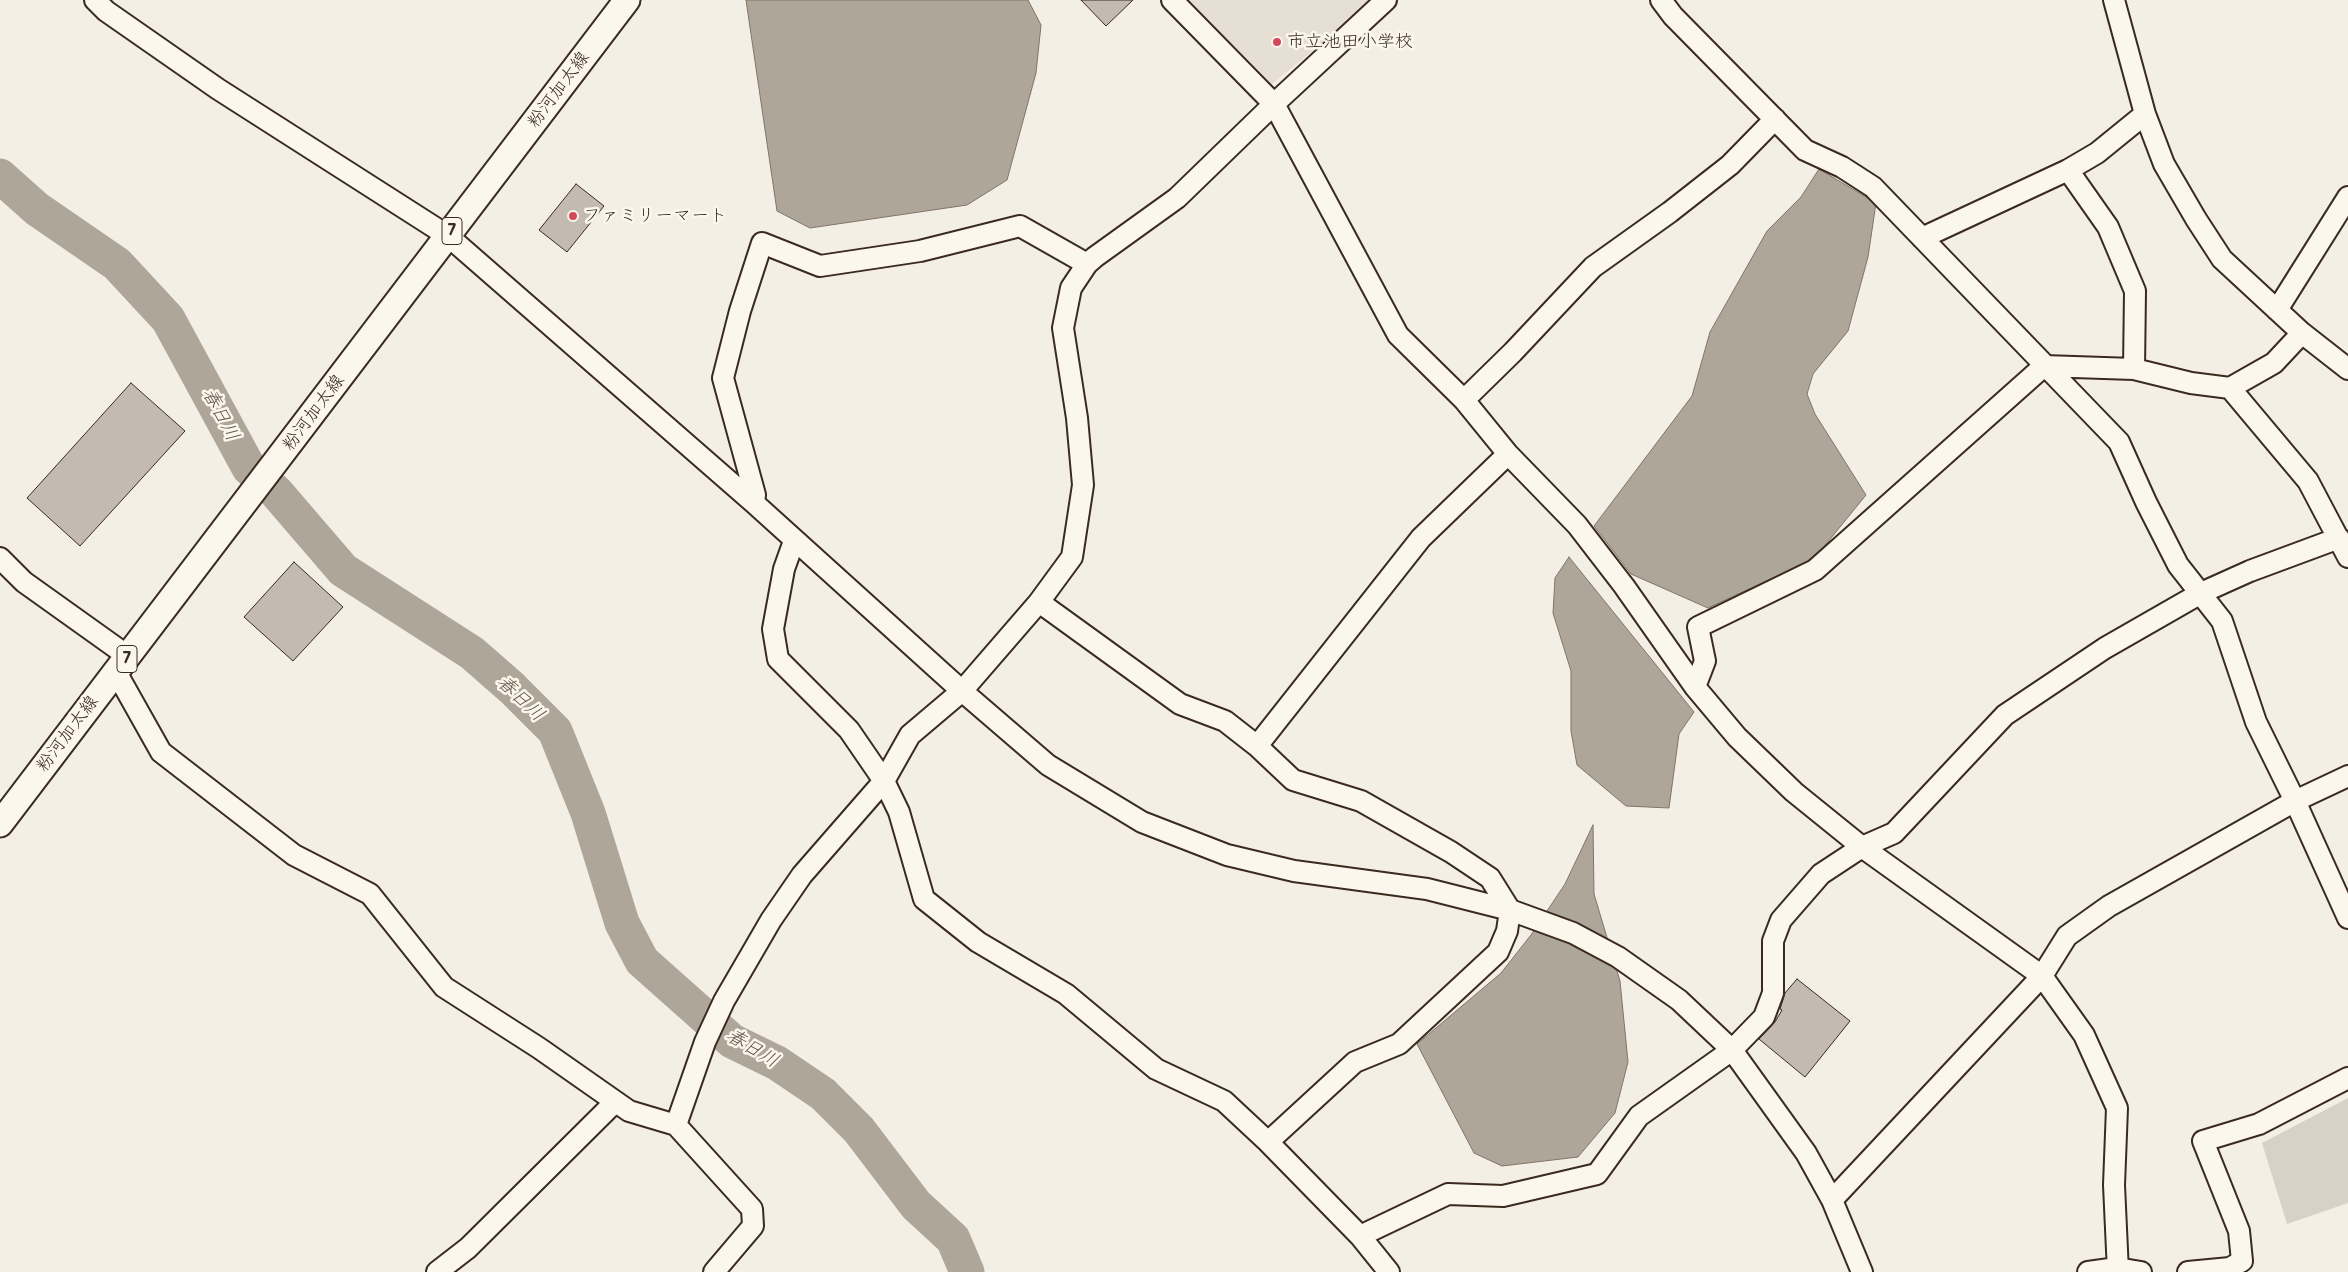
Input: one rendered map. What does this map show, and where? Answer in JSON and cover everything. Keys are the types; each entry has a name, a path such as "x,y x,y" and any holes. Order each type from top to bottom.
{"main road":[{"name":"粉河加太線","path":"0,824 277,463 627,0"}],"street":[{"path":"95,0 106,11 218,89 448,236 754,503 794,542 1048,766 1142,822 1227,855 1294,871 1427,889 1510,910 1573,933 1618,957 1678,1000 1732,1050 1806,1153 1832,1200 1862,1272"},
{"path":"1172,0 1274,104 1398,334 1464,400 1508,454 1577,525 1624,586 1695,688 1737,737 1794,792 1862,847 2042,976 2084,1035 2118,1108 2114,1185 2117,1270"},
{"path":"676,1125 705,1042 724,1001 771,920 802,875 884,781 910,735 962,691 1039,602 1072,557 1083,485 1077,418 1063,328 1071,288 1087,264 1177,198 1274,104 1386,0"},
{"path":"1662,0 1673,16 1805,150 1842,167 1873,187 2119,442 2146,502 2178,564 2222,620 2256,722 2296,801 2348,918"},
{"path":"2114,0 2145,114 2164,164 2217,251 2222,258 2302,333 2348,369"},
{"path":"1922,238 2068,170 2097,153 2145,114"},
{"path":"1464,400 1593,267 1670,212 1730,165 1775,119"},
{"path":"2068,170 2108,228 2135,291 2134,368"},
{"path":"2277,310 2348,197"},
{"path":"754,503 755,494 723,378 740,311 762,242 820,266 920,251 1020,226 1087,264"},
{"path":"1695,688 1706,660 1698,627 1815,570 2044,366 2134,368 2191,383 2230,388 2274,363 2302,333"},
{"path":"2230,388 2308,481 2348,557"},
{"path":"1257,746 1421,538 1508,454"},
{"path":"1360,1236 1448,1194 1503,1196 1597,1174 1639,1116 1732,1050 1764,1017 1773,993 1772,941 1781,920 1821,874 1862,847 1894,833 2005,715 2105,648 2201,593 2250,571 2339,538"},
{"path":"794,542 784,569 773,629 778,659 848,730 884,781 899,812 924,899 978,942 1066,994 1156,1069 1224,1101 1268,1142 1360,1236 1389,1272"},
{"path":"0,558 24,582 122,664 161,752 294,855 370,894 444,987 539,1048 629,1111 676,1125 752,1209 753,1226 714,1272"},
{"path":"1039,602 1180,704 1226,721 1257,746 1293,780 1361,801 1451,852 1490,878 1510,910 1507,931 1498,952 1400,1044 1355,1062 1268,1142"},
{"path":"1832,1200 2042,976 2067,936 2108,906 2296,801 2348,776"},
{"path":"2188,1272 2230,1268 2242,1261 2239,1231 2203,1141 2258,1124 2348,1078"},
{"path":"437,1272 468,1248 615,1102"},
{"path":"2088,1272 2117,1270 2141,1272"}],"shaded area":[{"path":"746,0 1028,0 1041,25 1036,73 1007,180 967,205 810,228 777,211"},
{"name":"市立池田小学校","path":"1189,0 1375,0 1272,84"},
{"path":"1819,169 1876,203 1868,257 1848,331 1813,374 1807,394 1815,414 1866,495 1814,559 1708,608 1631,574 1594,526 1692,396 1710,332 1767,231 1801,197"},
{"path":"1569,557 1694,712 1679,734 1669,808 1626,806 1577,765 1571,731 1571,671 1553,613 1555,578"},
{"path":"1593,825 1594,894 1620,981 1628,1062 1615,1113 1578,1157 1502,1166 1474,1153 1417,1044 1501,973 1531,935 1565,884"},
{"path":"2348,1098 2348,1203 2287,1224 2262,1143"}],"building":[{"path":"1081,0 1133,0 1106,26"},
{"path":"576,184 604,206 567,252 539,230"},
{"path":"131,383 185,431 80,546 27,498"},
{"path":"294,562 343,607 293,661 244,617"},
{"path":"1797,979 1850,1021 1805,1077 1759,1039 1775,1022 1782,1010 1780,1009 1785,993"}],"waterway":[{"name":"春日川","path":"0,176 37,209 117,264 168,319 249,468 276,492 343,570 472,653 512,688 555,731 588,813 622,923 642,961 732,1041 777,1063 823,1094 859,1130 916,1205 953,1239 967,1272"}],"place":[{"name":"市立池田小学校","path":"1277,42"},
{"name":"ファミリーマート","path":"573,216"}]}
